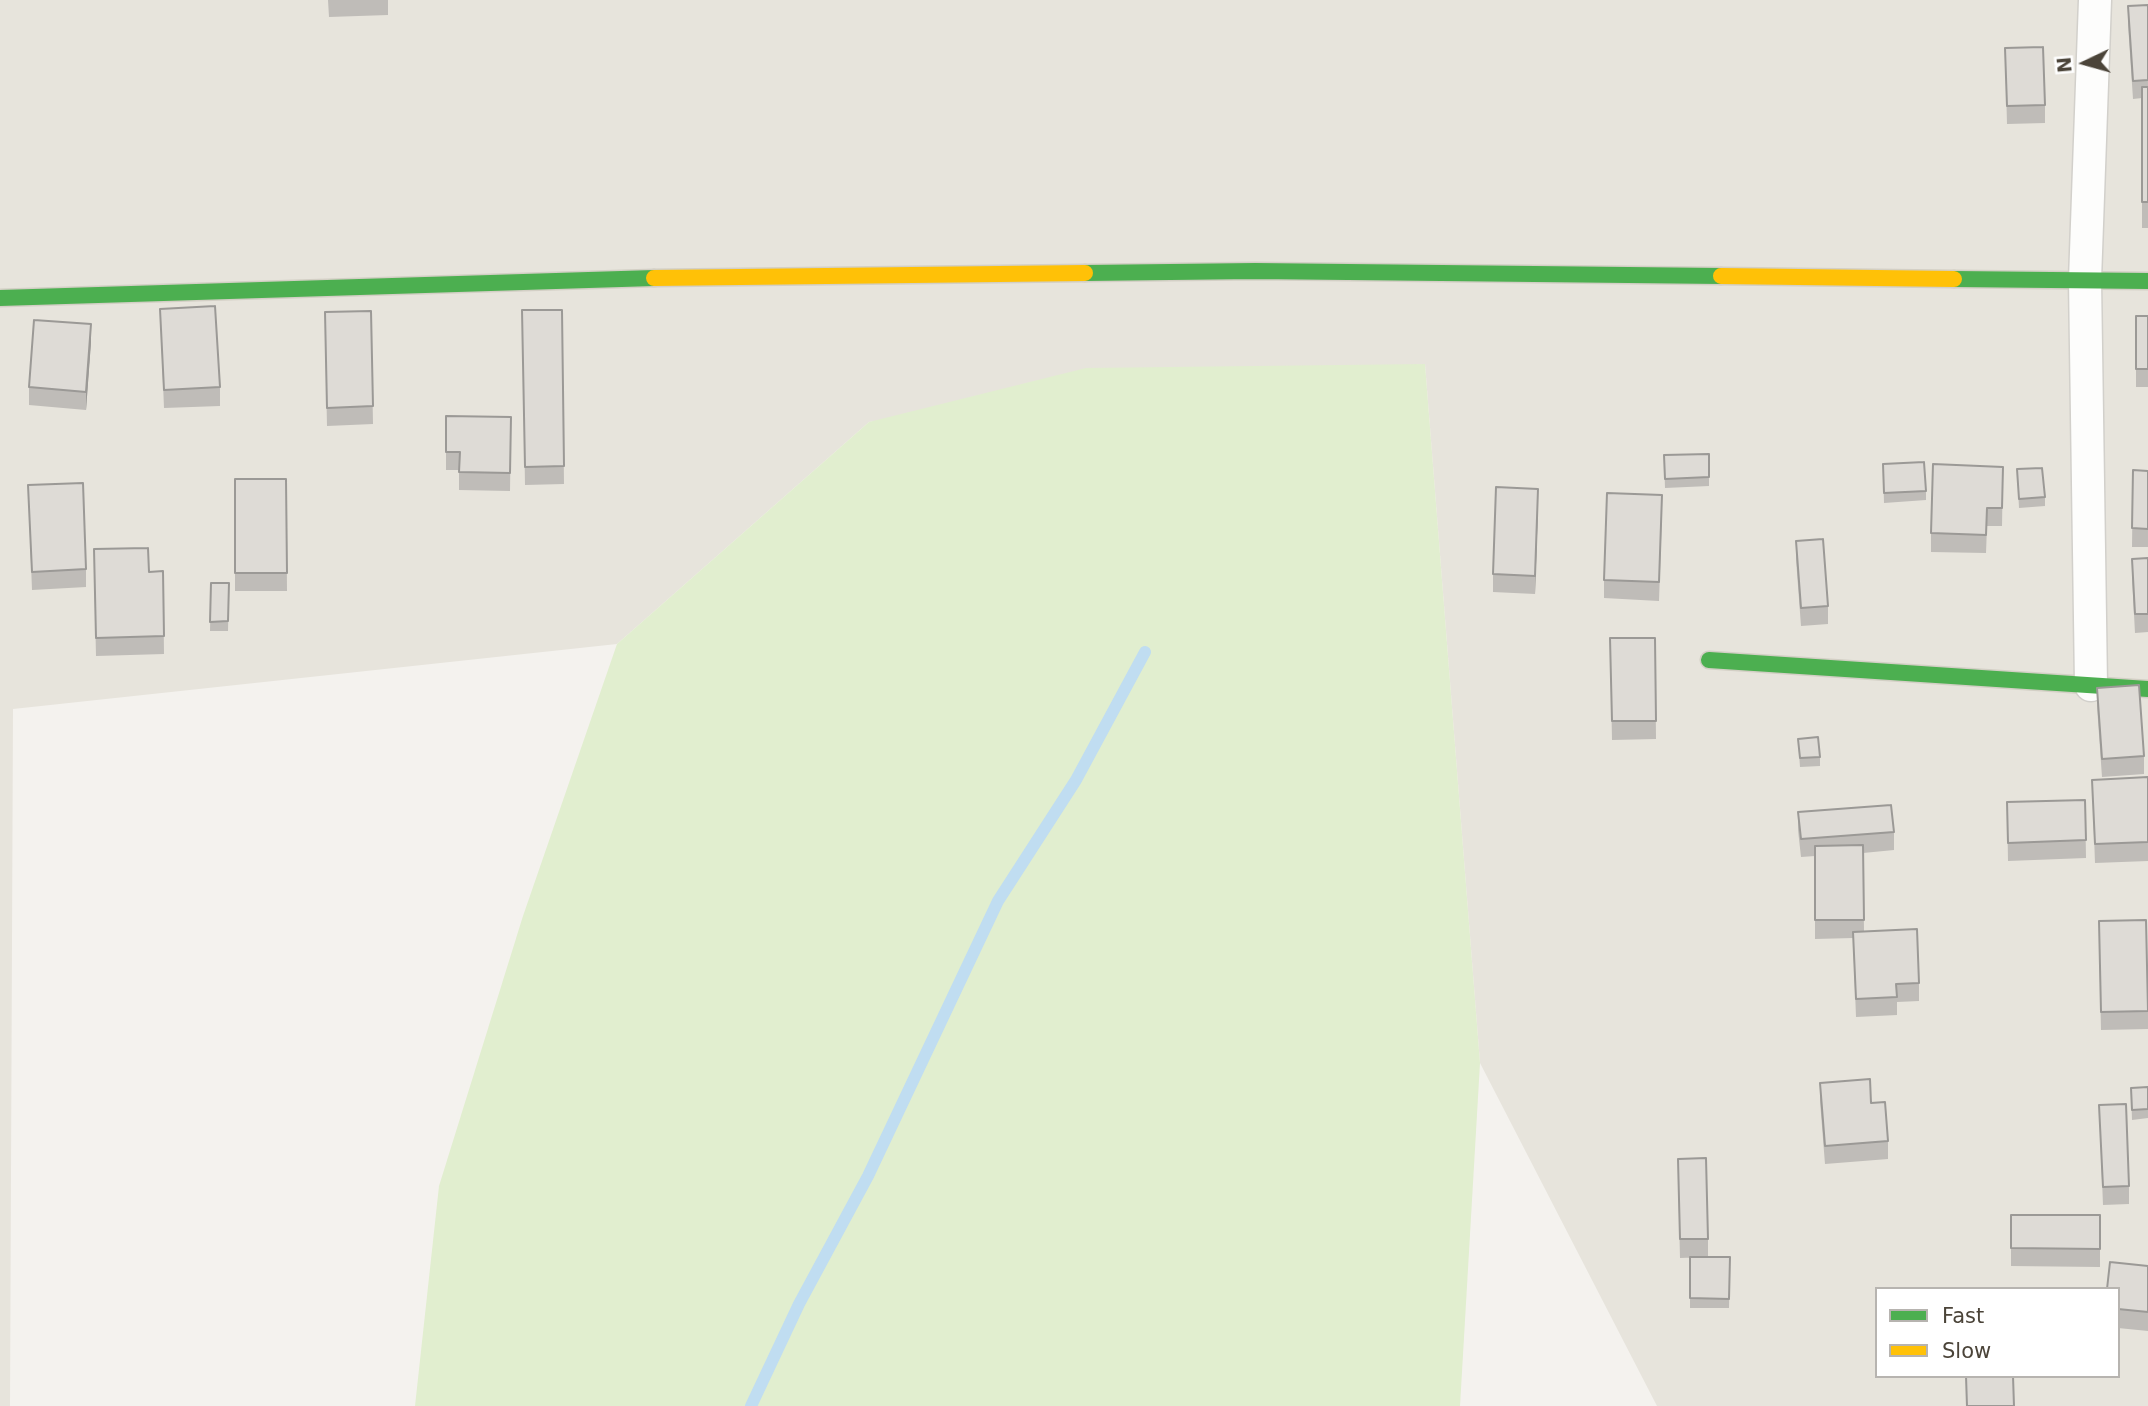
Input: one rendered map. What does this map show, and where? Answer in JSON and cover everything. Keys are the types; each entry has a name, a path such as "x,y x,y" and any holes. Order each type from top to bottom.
{"street":[{"path":"2091,685 2085,279 2095,0"},
{"path":"0,298 607,279 1255,271 2148,281"},
{"path":"1709,660 2148,689"}],"shaded area":[{"path":"0,0 2148,0 2148,1406 1657,1406 1480,1063 1425,364 869,422 617,644 13,709 10,1406 0,1406"}],"green space":[{"path":"1425,364 1480,1063 1460,1406 415,1406 439,1186 523,916 617,644 869,422 1086,368"}],"building":[{"path":"2148,5 2148,80 2133,81 2128,6"},
{"path":"2043,47 2045,105 2007,106 2005,48"},
{"path":"2142,87 2148,87 2148,202 2142,202"},
{"path":"215,306 220,387 164,390 160,309"},
{"path":"522,310 562,310 564,466 525,467"},
{"path":"371,311 373,406 327,408 325,312"},
{"path":"2136,316 2148,316 2148,369 2136,369"},
{"path":"34,320 91,324 86,392 29,387"},
{"path":"446,416 511,417 510,473 459,472 460,452 446,452"},
{"path":"1709,454 1709,477 1665,479 1664,455"},
{"path":"1924,462 1926,491 1884,493 1883,464"},
{"path":"1933,464 2003,467 2002,508 1987,508 1986,535 1931,533"},
{"path":"2042,468 2045,497 2019,499 2017,469"},
{"path":"2133,470 2148,471 2148,529 2132,528"},
{"path":"235,479 286,479 287,573 235,573"},
{"path":"83,483 86,569 32,572 28,485"},
{"path":"1496,487 1538,489 1535,576 1493,574"},
{"path":"1607,493 1662,495 1659,582 1604,580"},
{"path":"1823,539 1828,606 1801,608 1796,541"},
{"path":"148,548 149,572 163,571 164,636 96,638 94,549"},
{"path":"2148,558 2148,614 2135,614 2132,559"},
{"path":"211,583 229,583 228,621 210,622"},
{"path":"1610,638 1655,638 1656,721 1612,721"},
{"path":"2139,685 2144,756 2102,759 2097,688"},
{"path":"1818,737 1820,757 1800,758 1798,739"},
{"path":"2148,777 2148,842 2095,844 2092,780"},
{"path":"2085,800 2086,840 2008,843 2007,802"},
{"path":"1891,805 1894,832 1801,839 1798,812"},
{"path":"1863,845 1864,920 1815,920 1815,846"},
{"path":"2146,920 2148,1011 2101,1012 2099,921"},
{"path":"1917,929 1919,983 1896,984 1897,997 1856,999 1853,932"},
{"path":"1870,1079 1871,1103 1885,1102 1888,1141 1825,1146 1820,1083"},
{"path":"2148,1087 2148,1109 2132,1110 2131,1088"},
{"path":"2126,1104 2129,1186 2103,1187 2099,1105"},
{"path":"1706,1158 1708,1239 1680,1239 1678,1159"},
{"path":"2011,1215 2100,1215 2100,1249 2011,1248"},
{"path":"1690,1257 1730,1257 1729,1299 1690,1298"},
{"path":"2110,1262 2148,1266 2148,1312 2120,1309 2120,1287 2107,1287"},
{"path":"1966,1378 2013,1378 2014,1406 1967,1406"}],"waterway":[{"path":"751,1406 799,1304 868,1176 998,901 1076,780 1145,652"}],"traffic: fast":[{"path":"1085,273 1255,271 1721,276"},
{"path":"0,298 654,278"},
{"path":"1954,279 2148,281"},
{"path":"1709,660 2148,689"}],"traffic: slow":[{"path":"654,278 1085,273"},
{"path":"1721,276 1954,279"}]}
